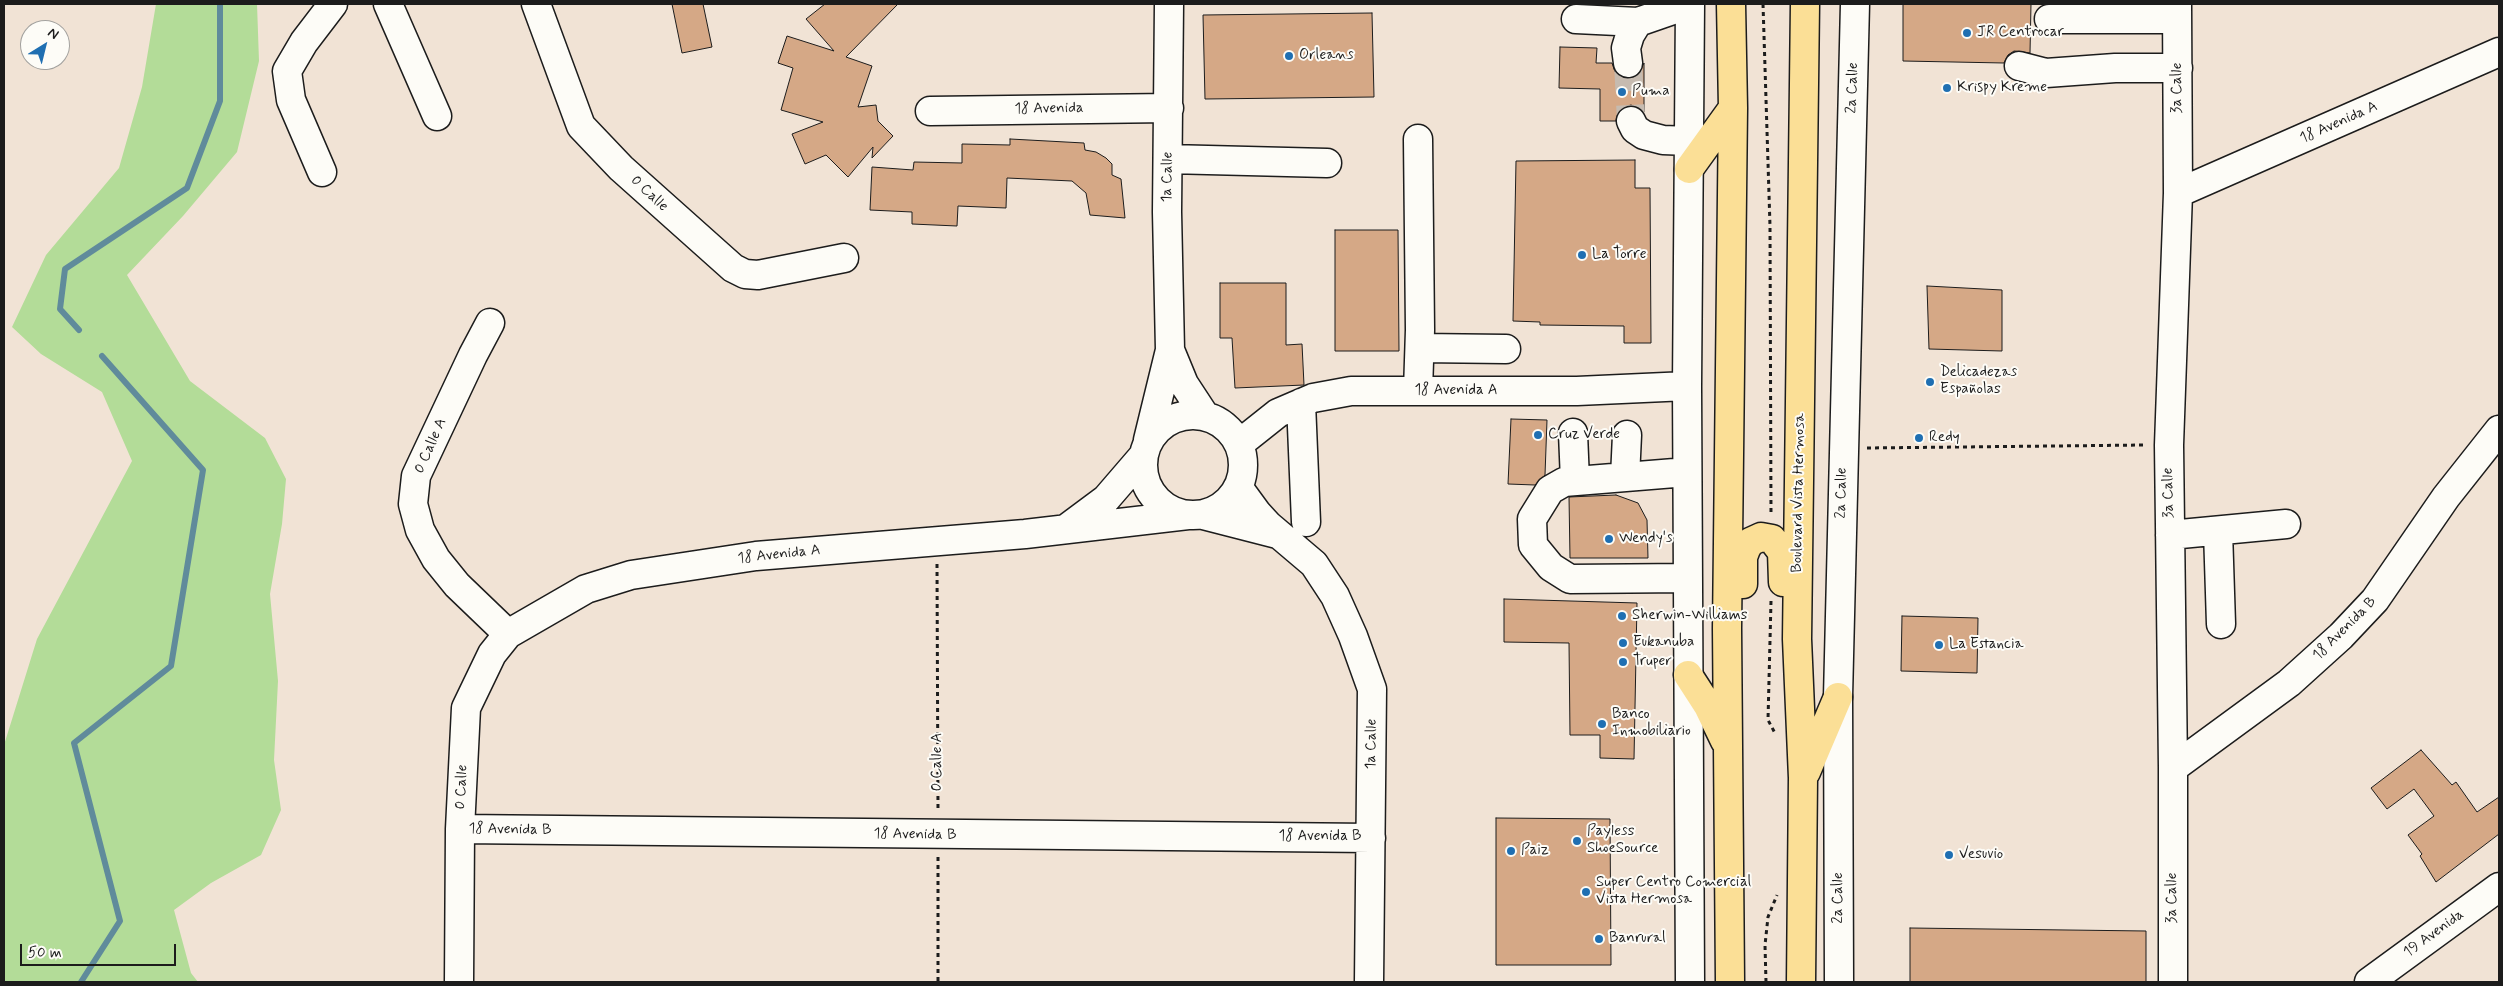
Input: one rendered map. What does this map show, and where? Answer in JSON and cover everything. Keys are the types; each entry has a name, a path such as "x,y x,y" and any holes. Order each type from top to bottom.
{"main road":[{"path":"1730,4 1733,108 1727,628 1730,982"},
{"name":"Boulevard Vista Hermosa","path":"1802,982 1803,778 1797,639 1805,4"},
{"path":"1689,170 1733,108"},
{"path":"1727,628 1743,601 1743,566 1746,549 1750,542 1756,538 1772,539 1779,546 1783,558 1784,666 1799,698"},
{"path":"1688,675 1724,737 1728,756"},
{"path":"1803,778 1838,696"}],"street":[{"path":"322,172 291,100 287,71 304,42 333,4"},
{"path":"388,4 437,116"},
{"name":"0 Calle","path":"536,4 581,126 621,168 733,268 745,274 758,275 844,258"},
{"name":"1a Calle","path":"1145,448 1170,350 1169,4"},
{"path":"1576,20 1638,22 1690,4 1687,386 1690,982"},
{"name":"2a Calle","path":"1839,982 1838,696 1855,4"},
{"path":"2049,19 2177,11"},
{"name":"3a Calle","path":"2173,982 2173,768 2169,445 2178,193 2177,11"},
{"path":"1628,63 1626,48 1630,35 1638,22"},
{"name":"18 Avenida A","path":"2178,193 2499,52"},
{"path":"2019,66 2046,73 2115,68 2178,68"},
{"name":"18 Avenida","path":"930,111 1169,108"},
{"path":"1631,121 1635,129 1644,135 1663,140 1689,141"},
{"path":"1418,139 1420,348 1418,391"},
{"path":"1168,159 1327,163"},
{"name":"0 Calle A","path":"490,324 473,354 416,476 413,504 420,530 436,559 457,585 508,634"},
{"path":"1420,348 1506,349"},
{"name":"1a Calle","path":"1170,350 1184,384 1205,416"},
{"name":"18 Avenida A","path":"1238,444 1278,413 1313,398 1351,391 1577,391 1687,386"},
{"path":"1301,403 1306,522"},
{"path":"1065,529 1106,499 1145,448 1158,427 1172,418 1188,414 1205,416 1219,422 1230,431 1238,444 1243,458 1242,473 1238,487 1230,499 1218,509 1195,515 1172,511 1158,502 1148,488 1142,473 1145,448"},
{"name":"18 Avenida B","path":"2173,768 2288,683 2341,636 2375,600 2446,497 2499,430"},
{"path":"1572,433 1575,481"},
{"path":"1625,477 1626,435"},
{"path":"1687,472 1564,482 1550,490 1532,519 1533,545 1551,566 1570,579 1688,578"},
{"name":"1a Calle","path":"1238,487 1257,513 1314,564 1335,596 1353,636 1372,689 1369,982"},
{"name":"1a Calle","path":"1195,515 1281,535"},
{"name":"18 Avenida A","path":"508,634 586,589 631,575 756,556 937,541 1195,515"},
{"path":"2170,535 2286,524"},
{"path":"2218,530 2221,624"},
{"name":"0 Calle","path":"459,982 460,829 466,708 492,654 508,634"},
{"name":"18 Avenida B","path":"460,829 1370,838"},
{"name":"19 Avenida","path":"2369,982 2499,887"}],"path":[{"path":"1763,4 1770,226 1772,539"},
{"path":"1843,449 2169,445"},
{"name":"0 Calle A","path":"937,541 938,982"},
{"path":"1771,596 1768,720 1776,737"},
{"path":"1766,982 1765,945 1768,917 1778,892"}],"green space":[{"path":"156,4 257,4 259,61 237,152 183,216 127,275 190,381 265,438 286,479 282,524 270,594 278,681 274,760 281,810 261,855 211,883 174,910 191,973 198,982 4,982 4,745 37,639 132,461 102,392 41,354 12,327 46,255 119,168 142,87"}],"building":[{"path":"672,4 703,4 712,47 682,53"},
{"path":"825,4 898,4 846,57 872,66 858,107 876,105 878,121 893,136 872,158 873,147 848,177 826,155 805,164 792,134 823,122 781,110 793,68 778,63 787,36 834,51 806,19"},
{"name":"JR Centrocar","path":"1903,4 2031,4 2030,53 2014,51 2008,55 2004,63 1903,61"},
{"name":"Orleans","path":"1372,13 1374,97 1205,99 1203,15"},
{"path":"1560,47 1597,48 1596,63 1612,63 1615,72 1623,78 1637,76 1644,63 1644,112 1631,105 1624,107 1618,112 1616,121 1600,121 1600,89 1559,88"},
{"path":"1010,139 1084,143 1085,150 1096,152 1106,158 1112,164 1112,175 1121,179 1125,218 1090,215 1086,193 1072,181 1007,178 1006,208 958,206 957,226 912,224 912,212 870,210 872,167 913,170 914,162 962,163 962,144 1010,145"},
{"name":"La Torre","path":"1635,160 1635,188 1650,188 1651,343 1624,343 1624,326 1540,325 1540,322 1513,321 1516,161"},
{"path":"1335,230 1398,230 1399,351 1335,351"},
{"path":"1220,283 1286,283 1286,345 1302,344 1304,385 1235,388 1232,338 1220,338"},
{"path":"1927,286 2002,290 2002,351 1929,349"},
{"path":"1511,419 1547,420 1545,475 1535,485 1508,484"},
{"name":"Wendy's","path":"1616,495 1638,503 1647,520 1648,558 1570,558 1569,497"},
{"path":"1504,599 1637,603 1634,759 1600,758 1600,735 1570,735 1569,643 1504,642"},
{"name":"La Estancia","path":"1902,616 1978,618 1977,673 1901,671"},
{"path":"2421,750 2452,785 2456,782 2477,812 2499,797 2499,834 2436,882 2420,856 2422,854 2408,835 2434,816 2414,789 2387,809 2371,788"},
{"path":"1496,818 1610,819 1611,965 1496,965"},
{"path":"1910,928 2146,931 2146,982 1910,982"}],"waterway":[{"path":"79,330 60,309 65,269 187,188 220,101 220,4"},
{"path":"81,982 120,921 74,743 171,666 203,470 102,356"}],"tunnel":[{"path":"1628,63 1631,121"}],"place":[{"name":"JR Centrocar","path":"1967,33"},
{"name":"Orleans","path":"1289,56"},
{"name":"Krispy Kreme","path":"1947,88"},
{"name":"Puma","path":"1622,92"},
{"name":"La Torre","path":"1582,255"},
{"name":"Delicadezas Españolas","path":"1930,382"},
{"name":"Cruz Verde","path":"1538,435"},
{"name":"Redy","path":"1919,438"},
{"name":"Wendy's","path":"1609,539"},
{"name":"Sherwin-Williams","path":"1622,616"},
{"name":"Eukanuba","path":"1623,643"},
{"name":"La Estancia","path":"1939,645"},
{"name":"Truper","path":"1623,662"},
{"name":"Banco Inmobiliario","path":"1602,724"},
{"name":"Payless ShoeSource","path":"1577,841"},
{"name":"Paiz","path":"1511,851"},
{"name":"Vesuvio","path":"1949,855"},
{"name":"Super Centro Comercial Vista Hermosa","path":"1586,892"},
{"name":"Banrural","path":"1599,939"}]}
